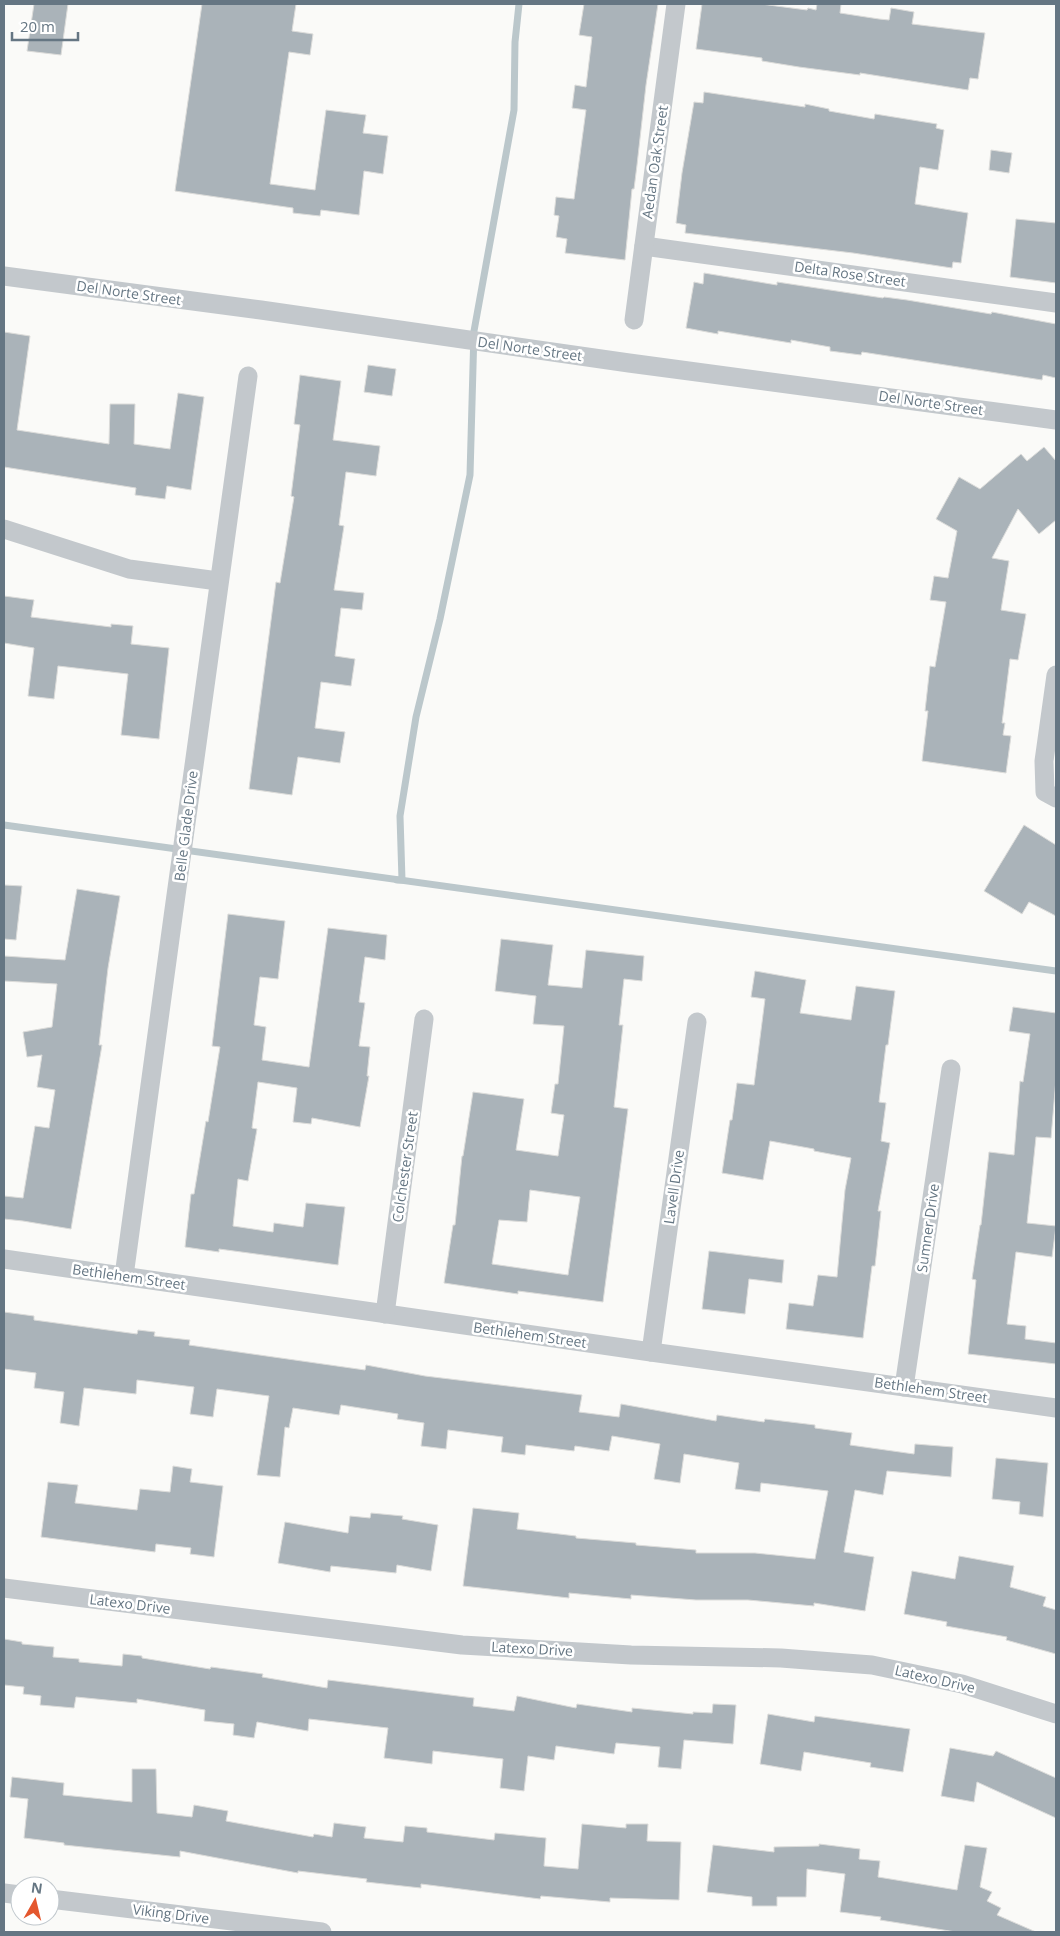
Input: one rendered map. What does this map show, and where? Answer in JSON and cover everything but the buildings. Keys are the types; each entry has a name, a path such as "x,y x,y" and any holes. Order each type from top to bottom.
{"street":[{"name":"Aedan Oak Street","path":"634,320 676,4"},
{"name":"Delta Rose Street","path":"644,246 1056,303"},
{"name":"Del Norte Street","path":"4,276 1056,420"},
{"name":"Belle Glade Drive","path":"124,1276 218,581 248,376"},
{"path":"4,530 128,569 218,581"},
{"path":"1056,675 1044,761 1046,792 1056,798"},
{"name":"Colchester Street","path":"385,1314 424,1019"},
{"name":"Lavell Drive","path":"651,1352 697,1022"},
{"name":"Sumner Drive","path":"904,1387 951,1069"},
{"name":"Bethlehem Street","path":"4,1260 1056,1408"},
{"name":"Latexo Drive","path":"4,1588 462,1645 631,1655 781,1658 872,1665 962,1684 1056,1714"},
{"name":"Viking Drive","path":"60,1900 322,1932"}],"waterway":[{"path":"397,880 402,880 400,816 416,717 440,619 470,475 474,331 514,110 515,42 519,4"},
{"path":"4,825 1056,971"}]}
